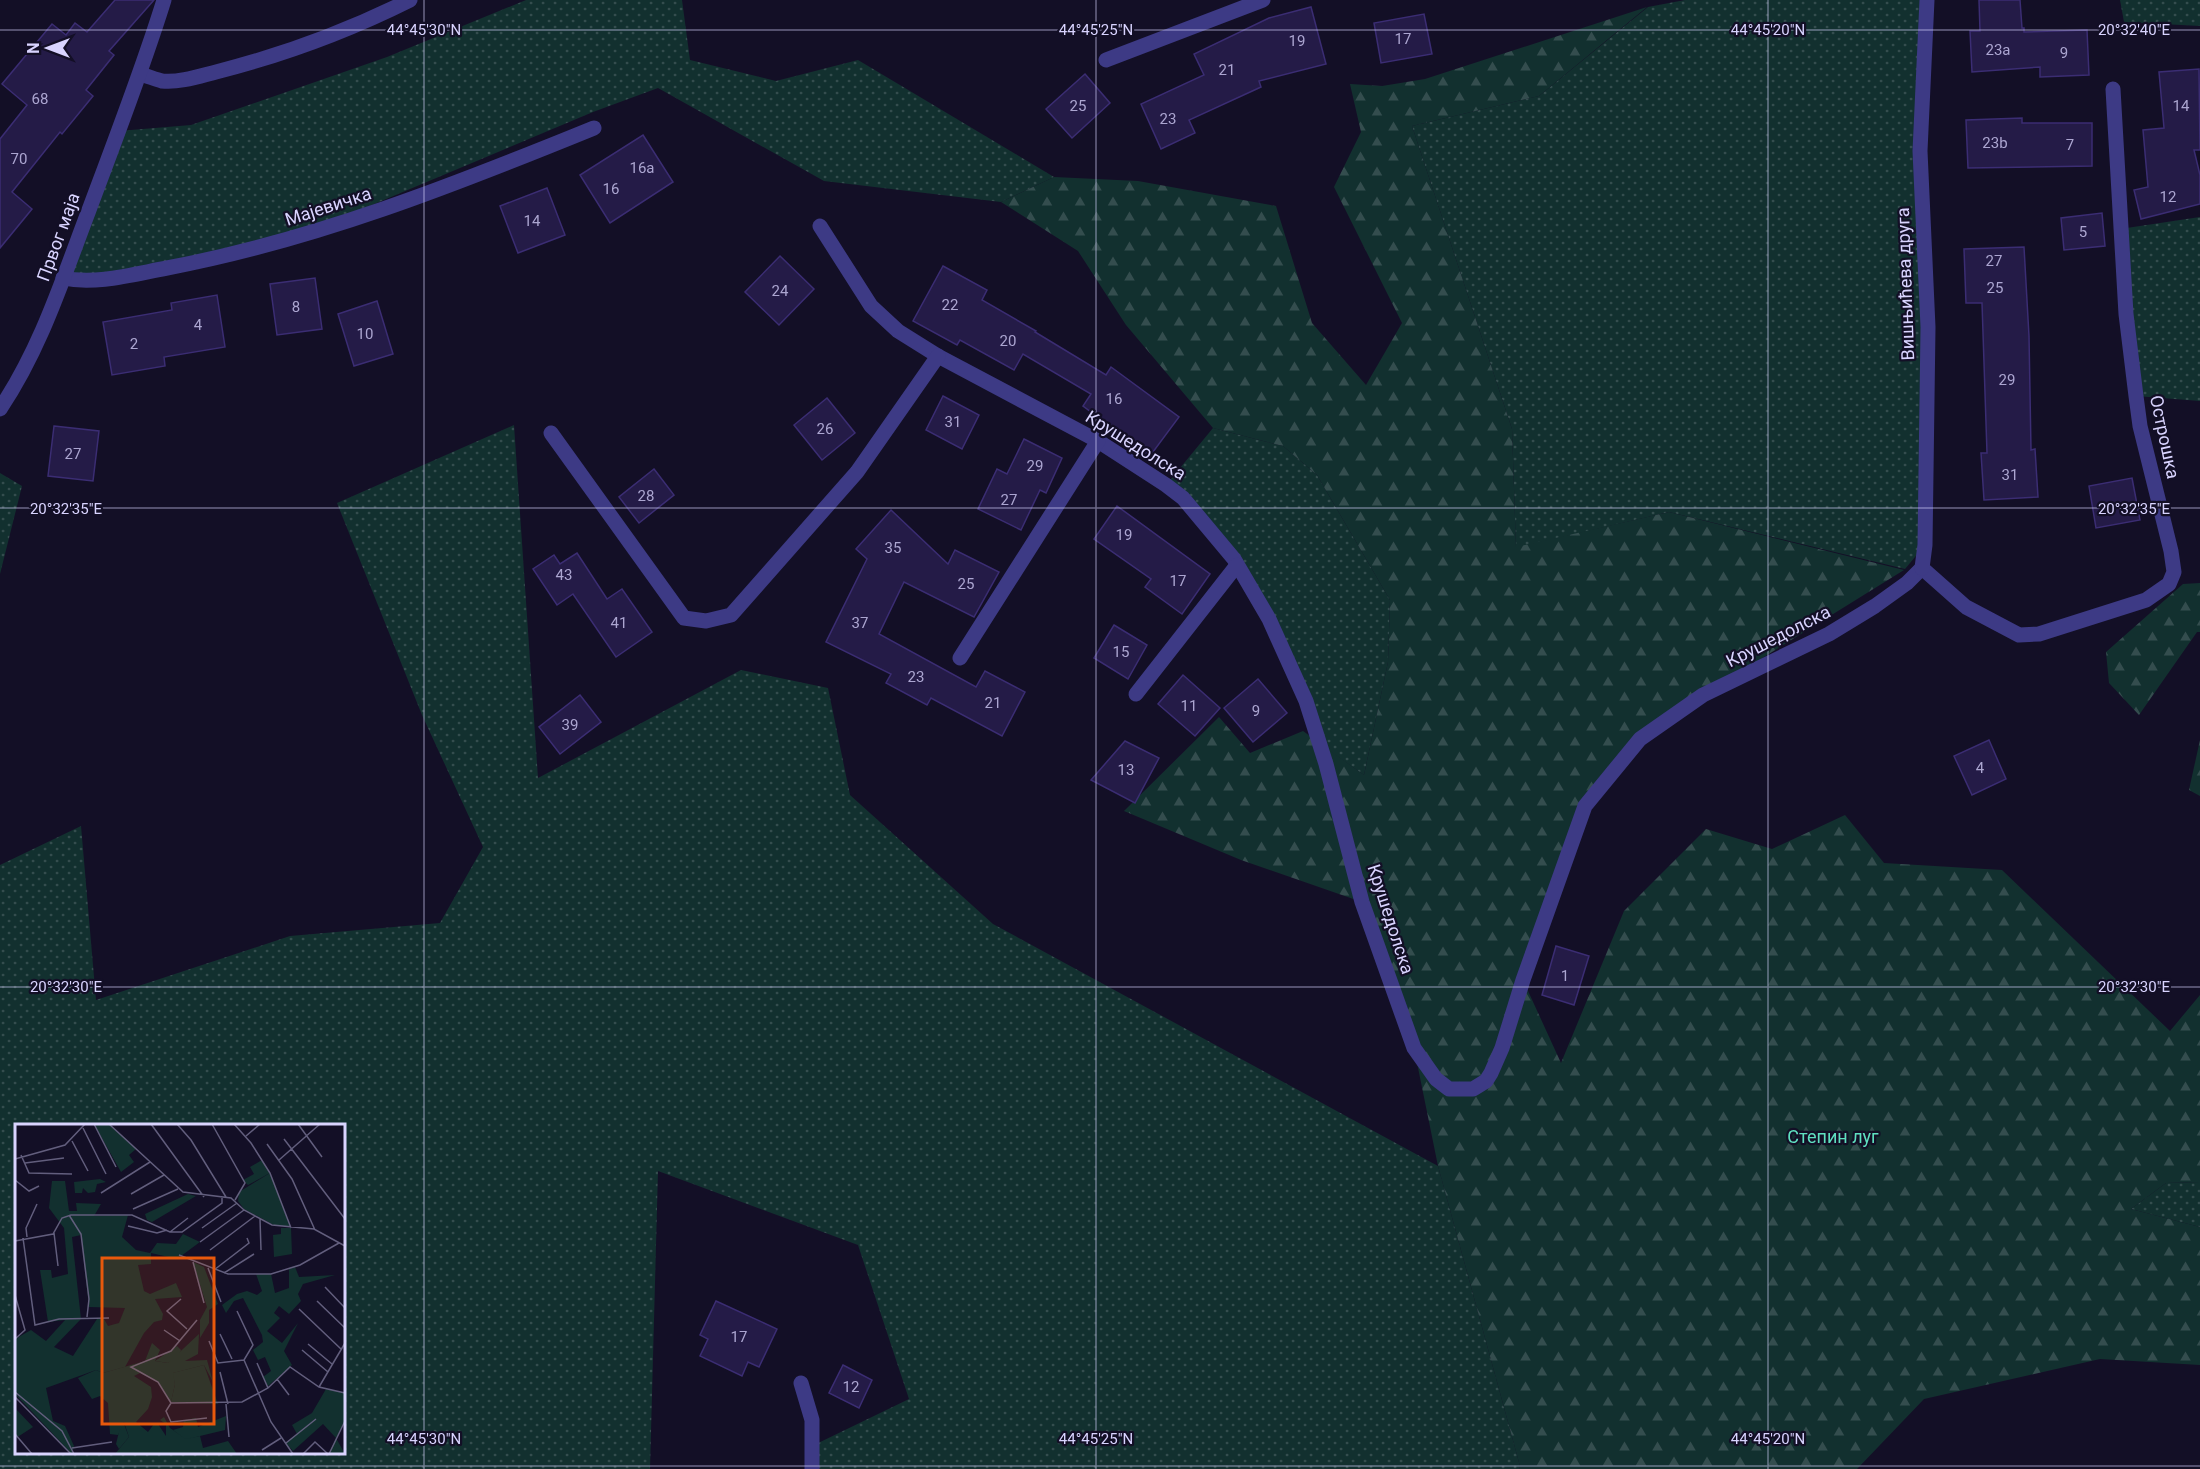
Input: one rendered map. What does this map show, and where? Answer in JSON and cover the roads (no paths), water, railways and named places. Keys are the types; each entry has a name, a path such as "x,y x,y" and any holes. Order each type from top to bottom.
{"street":[{"name":"Првог маја","path":"0,409 31,357 49,316 140,74 164,0"},
{"path":"140,74 164,81 193,78 248,64 308,44 410,0"},
{"path":"1106,60 1263,0"},
{"name":"Вишњићева друга","path":"1922,568 1925,545 1928,327 1920,151 1927,0"},
{"name":"Острошка","path":"1922,568 1966,607 2019,635 2038,634 2146,600 2169,584 2174,572 2171,551 2140,426 2136,396 2126,314 2113,89"},
{"name":"Мајевичка","path":"63,278 79,282 150,271 225,257 291,239 455,184 594,128"},
{"name":"Крушедолска","path":"820,226 871,306 898,332 938,356 1098,441 1166,484 1183,498 1237,565 1269,619 1306,701 1326,764 1362,902 1413,1048 1444,1087 1461,1090 1473,1089 1486,1081 1499,1054 1585,806 1640,739 1703,696 1829,634 1875,606 1907,583 1922,568"},
{"path":"552,433 684,618 706,621 731,615 857,472 938,356"},
{"path":"960,658 1098,441"},
{"path":"1136,694 1237,565"},
{"path":"801,1383 812,1420 812,1469"}],"park label":[{"name":"Степин луг","path":"1833,1136"}]}
